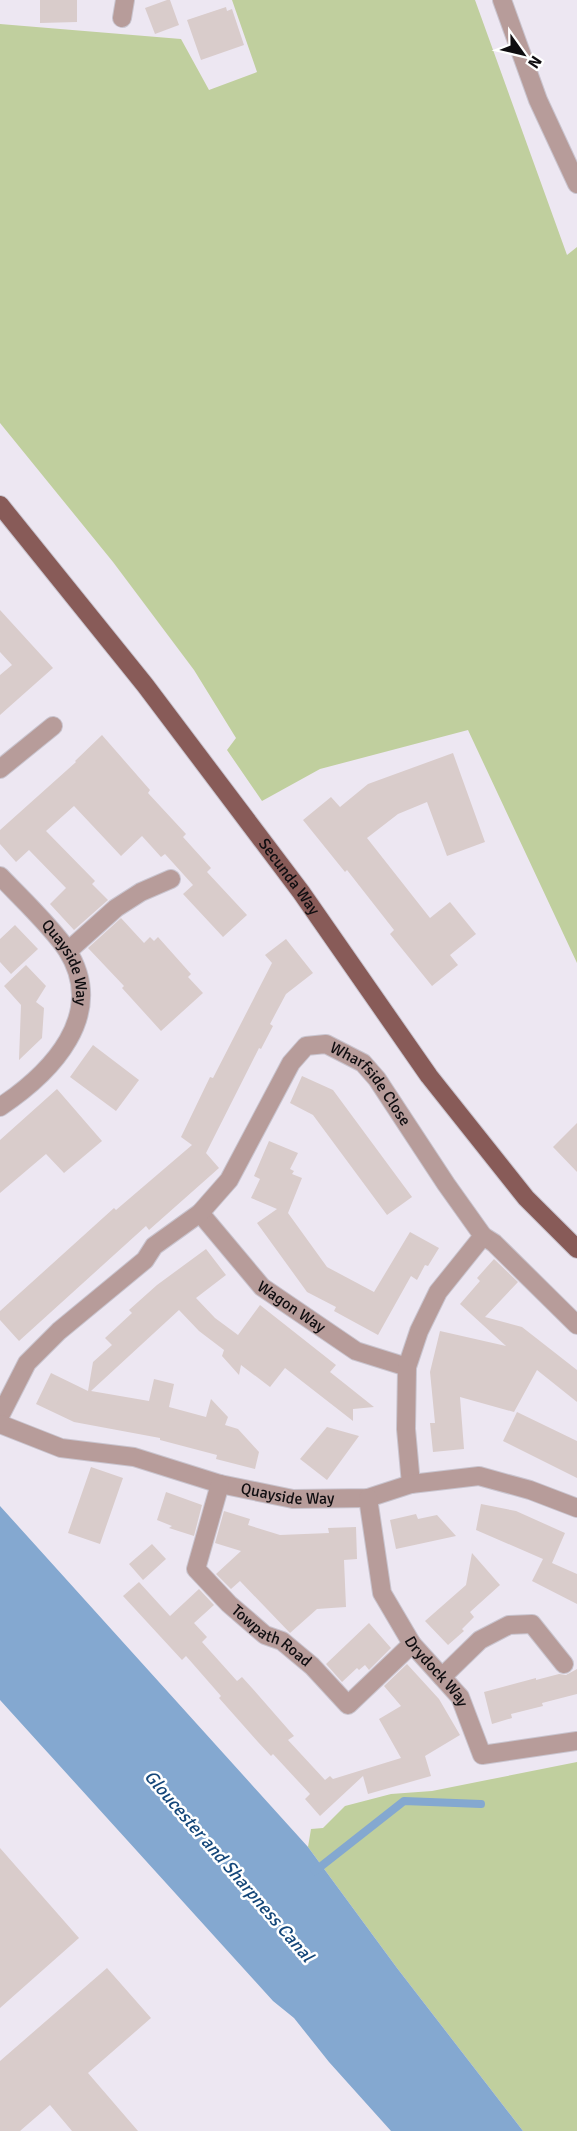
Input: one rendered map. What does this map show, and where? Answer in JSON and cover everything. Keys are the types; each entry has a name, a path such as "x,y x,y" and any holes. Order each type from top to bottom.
{"main road":[{"name":"Secunda Way","path":"0,505 145,685 280,865 429,1076 526,1198 577,1249"}],"street":[{"path":"502,0 538,100 577,184"},
{"path":"0,770 53,726"},
{"name":"Quayside Way","path":"0,876 68,951 79,978 82,996 81,1008 71,1037 53,1062 25,1091 0,1107"},
{"path":"68,951 116,908 141,891 171,879"},
{"name":"Wharfside Close","path":"0,1416 27,1363 58,1331 145,1260 154,1246 200,1213 229,1180 291,1063 306,1046 326,1044 363,1063 377,1078 483,1236 495,1243 577,1325"},
{"name":"Wagon Way","path":"200,1213 262,1287 356,1351 407,1367"},
{"path":"411,1484 406,1429 407,1367 418,1331 438,1292 483,1236"},
{"name":"Quayside Way","path":"0,1424 61,1448 134,1457 220,1484 293,1499 368,1498 411,1484 479,1476 530,1490 577,1508"},
{"name":"Towpath Road","path":"220,1484 196,1569 265,1635 282,1641 312,1666 348,1705 412,1644"},
{"name":"Drydock Way","path":"368,1498 382,1593 412,1644 460,1697 482,1755 577,1741"},
{"path":"442,1677 480,1640 509,1625 532,1624 564,1664"}],"green space":[{"path":"232,0 475,0 567,255 577,247 577,963 468,730 320,769 262,801 227,750 236,738 194,670 113,562 0,423 0,24 181,39 209,90 257,72"},
{"path":"577,1762 577,2131 523,2131 397,1968 308,1847 311,1829 323,1828 345,1806 391,1794 432,1791"}],"water":[{"name":"Gloucester and Sharpness Canal","path":"0,1506 308,1847 397,1968 523,2131 391,2131 329,2062 294,2018 273,2001 0,1700"}],"building":[{"path":"40,0 77,0 77,22 40,23"},
{"path":"170,0 179,25 155,34 145,8"},
{"path":"226,7 227,11 232,9 244,45 201,60 187,20"},
{"path":"0,610 53,668 0,715 0,675 12,665 0,652"},
{"path":"102,735 150,790 148,793 186,834 183,837 211,868 207,872 247,915 223,937 183,894 193,885 165,854 161,857 142,836 121,856 74,806 46,831 95,881 92,884 108,900 74,930 50,904 66,888 29,850 16,862 0,844 0,830 76,762"},
{"path":"453,753 485,842 447,856 427,802 398,814 367,838 430,918 450,902 476,934 450,955 458,965 432,986 390,934 394,930 347,870 345,872 303,820 331,797 340,807 368,784"},
{"path":"121,918 144,943 150,937 154,941 158,937 191,974 188,977 203,993 161,1031 122,988 124,986 88,948"},
{"path":"15,925 38,949 11,974 0,962 0,939"},
{"path":"286,939 313,973 286,994 270,1024 273,1026 261,1049 259,1048 206,1153 219,1168 149,1230 146,1226 19,1341 0,1320 0,1311 114,1208 116,1210 192,1145 181,1137 210,1077 213,1078 272,963 265,955"},
{"path":"26,965 46,986 36,1002 44,1008 42,1038 19,1060 21,1005 4,986"},
{"path":"93,1045 139,1080 116,1111 70,1077"},
{"path":"302,1076 333,1090 412,1197 387,1215 313,1115 290,1103"},
{"path":"57,1089 102,1141 64,1173 46,1154 0,1193 0,1140"},
{"path":"577,1123 577,1172 553,1147"},
{"path":"269,1141 298,1153 290,1169 294,1171 292,1174 302,1178 288,1213 327,1267 374,1292 410,1232 439,1248 428,1266 425,1265 417,1280 411,1276 378,1335 334,1311 336,1307 307,1292 257,1223 277,1209 251,1198 260,1179 254,1176"},
{"path":"206,1249 226,1275 196,1298 215,1318 238,1335 260,1305 336,1365 330,1372 374,1407 353,1409 353,1421 285,1368 270,1387 241,1365 239,1375 222,1356 224,1350 199,1331 179,1310 91,1391 149,1401 154,1379 174,1384 169,1407 206,1417 211,1399 228,1417 225,1425 238,1429 259,1452 255,1469 216,1459 217,1455 160,1440 160,1438 74,1422 36,1404 51,1373 88,1391 93,1362 112,1345 105,1338 132,1313 129,1310 157,1285"},
{"path":"494,1259 518,1282 485,1317 522,1327 577,1370 577,1402 537,1370 514,1412 460,1397 464,1449 433,1452 430,1423 435,1423 430,1372 440,1331 506,1346 460,1304 480,1281 477,1278"},
{"path":"517,1412 577,1441 577,1478 503,1441"},
{"path":"327,1427 359,1436 327,1480 300,1459"},
{"path":"91,1467 123,1478 100,1544 68,1533"},
{"path":"166,1492 202,1505 194,1536 169,1528 172,1526 157,1520"},
{"path":"481,1504 516,1511 565,1533 552,1563 577,1574 577,1604 532,1581 543,1559 476,1530"},
{"path":"224,1511 250,1519 248,1525 280,1535 329,1533 328,1528 356,1527 357,1559 344,1560 346,1607 317,1609 290,1633 240,1581 231,1589 216,1574 241,1551 215,1543"},
{"path":"416,1514 418,1519 437,1515 456,1536 396,1549 390,1520"},
{"path":"152,1544 166,1559 143,1580 129,1564"},
{"path":"472,1553 500,1585 470,1612 474,1617 462,1629 464,1631 448,1645 425,1621 466,1585"},
{"path":"139,1582 170,1616 199,1589 214,1605 194,1623 207,1637 202,1642 237,1681 242,1677 252,1688 294,1736 288,1740 325,1780 330,1776 333,1779 401,1758 379,1719 401,1706 384,1686 407,1664 439,1699 460,1735 425,1756 431,1776 368,1794 363,1776 320,1816 305,1799 310,1794 273,1754 271,1756 258,1742 186,1656 182,1660 123,1596"},
{"path":"369,1623 391,1648 369,1670 365,1665 359,1670 357,1668 342,1682 326,1664"},
{"path":"577,1669 577,1694 542,1703 543,1706 511,1714 512,1718 492,1724 484,1692 536,1678 536,1680 559,1674 566,1675"},
{"path":"0,1848 79,1938 0,2008"},
{"path":"107,1968 151,2018 88,2073 138,2131 72,2131 50,2105 20,2131 0,2131 0,2061"}],"waterway":[{"path":"315,1871 404,1801 481,1804"}]}
